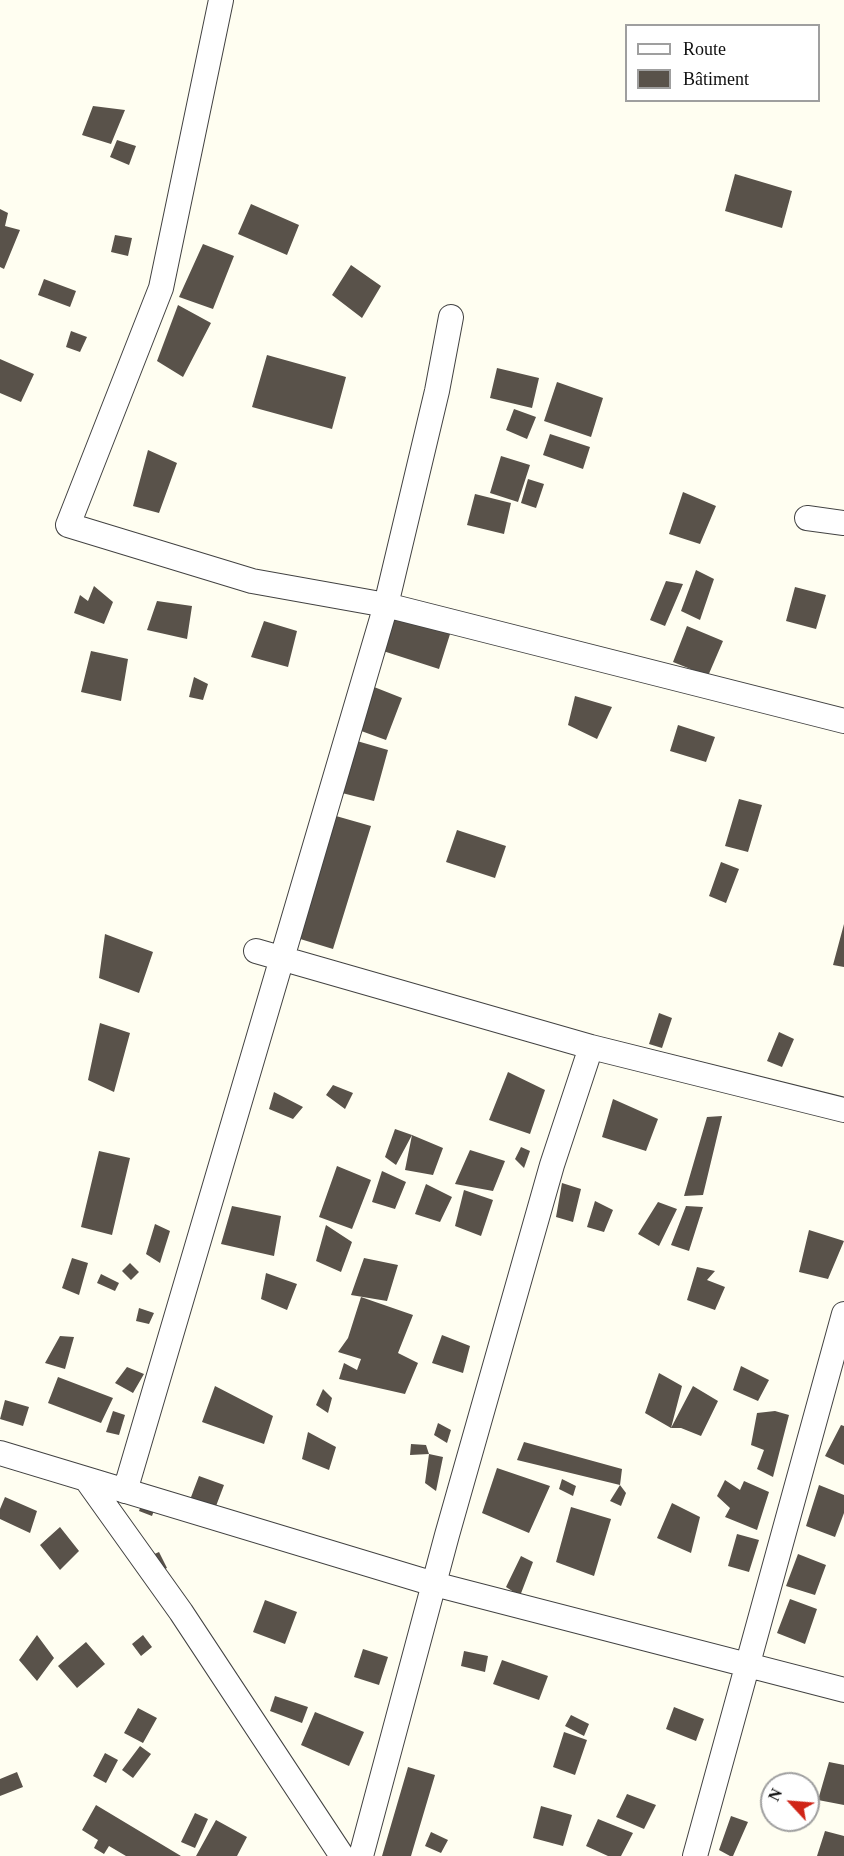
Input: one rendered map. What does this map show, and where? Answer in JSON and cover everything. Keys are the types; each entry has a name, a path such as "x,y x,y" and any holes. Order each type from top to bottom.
{"street":[{"path":"221,0 161,288 68,525 252,581 386,605 844,721"},
{"path":"125,1491 280,958 386,605 437,391 451,317"},
{"path":"807,518 844,523"},
{"path":"256,951 591,1047 844,1110"},
{"path":"361,1856 434,1584 552,1165 591,1047"},
{"path":"694,1856 844,1314"},
{"path":"0,1453 434,1584 844,1690"},
{"path":"86,1479 181,1612 342,1856"}],"building":[{"path":"93,106 125,110 111,144 82,135"},
{"path":"117,140 136,146 129,165 110,157"},
{"path":"735,174 792,191 782,228 725,211"},
{"path":"251,204 299,225 287,255 238,234"},
{"path":"0,209 8,213 5,226 20,230 4,269 0,267"},
{"path":"115,235 132,238 128,256 111,252"},
{"path":"203,244 234,256 213,309 179,297"},
{"path":"351,265 381,286 362,318 332,295"},
{"path":"44,279 76,291 70,307 38,295"},
{"path":"178,305 211,323 183,377 157,361"},
{"path":"71,331 87,337 80,352 66,347"},
{"path":"267,355 346,377 332,429 252,407"},
{"path":"0,359 34,374 21,402 0,393"},
{"path":"497,368 539,378 532,408 490,398"},
{"path":"557,382 603,398 591,437 544,421"},
{"path":"514,409 536,417 527,439 506,430"},
{"path":"550,434 590,447 583,469 543,455"},
{"path":"148,450 177,463 159,513 133,506"},
{"path":"501,456 530,465 518,502 490,493"},
{"path":"528,479 544,484 536,508 521,503"},
{"path":"683,492 716,506 700,544 669,534"},
{"path":"475,494 511,503 504,534 467,525"},
{"path":"696,570 714,579 700,620 681,611"},
{"path":"666,581 683,584 665,626 650,620"},
{"path":"94,586 113,602 104,624 74,613 80,595 88,601"},
{"path":"795,587 826,595 816,629 786,621"},
{"path":"157,601 192,606 187,639 147,630"},
{"path":"392,612 451,631 439,669 380,650"},
{"path":"264,621 297,631 288,667 251,657"},
{"path":"687,626 723,641 708,676 673,662"},
{"path":"91,651 128,659 121,701 81,692"},
{"path":"194,677 208,684 203,700 189,697"},
{"path":"369,685 402,698 386,740 353,728"},
{"path":"575,696 612,707 597,739 568,725"},
{"path":"678,725 715,737 706,762 670,751"},
{"path":"357,741 388,750 374,801 342,793"},
{"path":"739,799 762,805 748,852 725,846"},
{"path":"336,816 371,826 333,949 297,938"},
{"path":"457,830 506,846 495,878 446,862"},
{"path":"721,862 739,869 726,903 709,896"},
{"path":"844,924 844,967 833,965"},
{"path":"105,934 153,952 139,993 99,978"},
{"path":"659,1013 672,1018 662,1048 649,1044"},
{"path":"100,1023 130,1033 114,1092 88,1080"},
{"path":"779,1032 794,1039 782,1067 767,1061"},
{"path":"508,1072 545,1090 530,1134 489,1120"},
{"path":"333,1085 353,1093 345,1109 326,1095"},
{"path":"274,1092 303,1107 293,1119 269,1109"},
{"path":"613,1099 658,1119 646,1151 602,1137"},
{"path":"722,1116 703,1195 684,1196 707,1117"},
{"path":"395,1129 412,1135 396,1165 385,1157"},
{"path":"412,1135 443,1148 433,1175 405,1170"},
{"path":"521,1147 530,1151 524,1168 515,1159"},
{"path":"470,1150 505,1161 493,1191 455,1184"},
{"path":"99,1151 130,1158 112,1235 81,1227"},
{"path":"337,1166 371,1180 352,1229 319,1217"},
{"path":"382,1171 406,1182 395,1209 372,1202"},
{"path":"562,1183 581,1189 573,1222 556,1217"},
{"path":"426,1184 452,1197 440,1222 415,1214"},
{"path":"464,1190 493,1200 481,1236 455,1226"},
{"path":"595,1201 613,1210 604,1232 587,1227"},
{"path":"658,1202 677,1209 659,1246 638,1234"},
{"path":"232,1206 281,1216 274,1256 221,1244"},
{"path":"686,1206 703,1207 689,1251 671,1245"},
{"path":"155,1224 170,1231 160,1263 146,1254"},
{"path":"326,1225 352,1242 341,1272 316,1261"},
{"path":"809,1230 844,1241 828,1279 799,1272"},
{"path":"72,1258 88,1263 79,1295 62,1288"},
{"path":"364,1258 398,1265 387,1301 351,1295"},
{"path":"130,1263 139,1272 131,1280 122,1271"},
{"path":"697,1267 715,1271 707,1280 725,1287 715,1310 687,1300"},
{"path":"266,1273 297,1284 287,1310 261,1299"},
{"path":"101,1274 119,1283 115,1291 97,1283"},
{"path":"361,1297 413,1315 398,1353 418,1363 405,1394 339,1379 344,1363 357,1370 361,1359 338,1352 348,1338"},
{"path":"139,1308 154,1313 149,1324 136,1321"},
{"path":"442,1335 470,1346 463,1373 432,1363"},
{"path":"60,1336 74,1337 65,1369 45,1363"},
{"path":"741,1366 769,1380 758,1401 733,1390"},
{"path":"127,1367 144,1374 133,1393 115,1383"},
{"path":"659,1373 682,1386 671,1428 645,1413"},
{"path":"58,1377 113,1398 101,1423 48,1403"},
{"path":"215,1386 273,1416 264,1444 202,1422"},
{"path":"693,1386 718,1401 701,1436 681,1428 671,1428"},
{"path":"323,1389 332,1398 328,1413 316,1405"},
{"path":"5,1400 29,1407 23,1426 0,1419"},
{"path":"113,1411 125,1415 119,1435 106,1432"},
{"path":"775,1411 789,1415 773,1477 757,1469 764,1450 751,1445 757,1413"},
{"path":"438,1423 451,1430 447,1443 434,1435"},
{"path":"841,1425 844,1426 844,1465 825,1456"},
{"path":"308,1432 336,1447 329,1470 302,1459"},
{"path":"524,1442 622,1469 620,1485 517,1460"},
{"path":"411,1444 426,1445 429,1454 410,1455"},
{"path":"429,1454 443,1457 436,1491 425,1483"},
{"path":"497,1468 550,1486 529,1533 482,1513"},
{"path":"199,1476 224,1485 213,1514 188,1505"},
{"path":"562,1479 576,1486 573,1496 559,1489"},
{"path":"725,1480 740,1490 744,1481 769,1492 757,1530 725,1517 730,1508 717,1496"},
{"path":"620,1485 626,1493 621,1506 610,1501"},
{"path":"819,1485 844,1495 844,1513 835,1537 806,1526"},
{"path":"5,1497 37,1511 30,1533 0,1519 0,1509"},
{"path":"143,1500 156,1505 152,1516 139,1511"},
{"path":"672,1503 700,1517 691,1553 657,1538"},
{"path":"571,1507 611,1519 594,1576 556,1562"},
{"path":"60,1527 79,1551 60,1570 40,1545"},
{"path":"737,1534 759,1540 749,1572 728,1566"},
{"path":"159,1552 167,1568 157,1572 150,1556"},
{"path":"798,1554 826,1565 815,1595 786,1586"},
{"path":"521,1556 533,1562 520,1596 506,1587"},
{"path":"790,1599 817,1609 805,1644 777,1633"},
{"path":"265,1600 297,1612 285,1644 253,1632"},
{"path":"37,1635 54,1658 37,1681 19,1660"},
{"path":"143,1635 152,1647 141,1656 132,1644"},
{"path":"86,1642 105,1664 77,1688 58,1666"},
{"path":"363,1649 388,1657 379,1685 354,1677"},
{"path":"464,1651 488,1656 485,1672 461,1666"},
{"path":"502,1660 548,1676 539,1700 493,1684"},
{"path":"275,1696 308,1707 302,1723 270,1711"},
{"path":"674,1707 704,1719 696,1741 666,1729"},
{"path":"138,1708 157,1718 143,1743 124,1733"},
{"path":"315,1712 364,1732 349,1766 301,1745"},
{"path":"571,1715 589,1724 584,1736 565,1726"},
{"path":"564,1732 587,1740 575,1775 553,1767"},
{"path":"140,1746 151,1754 133,1778 122,1770"},
{"path":"105,1753 118,1760 106,1783 93,1776"},
{"path":"829,1762 844,1765 844,1805 820,1800"},
{"path":"408,1767 435,1775 411,1856 382,1856"},
{"path":"17,1772 23,1787 0,1796 0,1779"},
{"path":"627,1794 656,1805 644,1829 616,1817"},
{"path":"96,1805 181,1856 126,1856 109,1846 104,1854 94,1848 98,1840 82,1830"},
{"path":"541,1806 572,1815 563,1846 533,1838"},
{"path":"195,1813 208,1819 195,1848 181,1842"},
{"path":"731,1816 748,1822 733,1856 719,1850"},
{"path":"598,1819 633,1833 621,1856 608,1856 586,1846"},
{"path":"216,1820 247,1837 237,1856 196,1856"},
{"path":"825,1831 844,1836 844,1856 817,1856"},
{"path":"431,1832 448,1840 441,1853 425,1846"}]}
